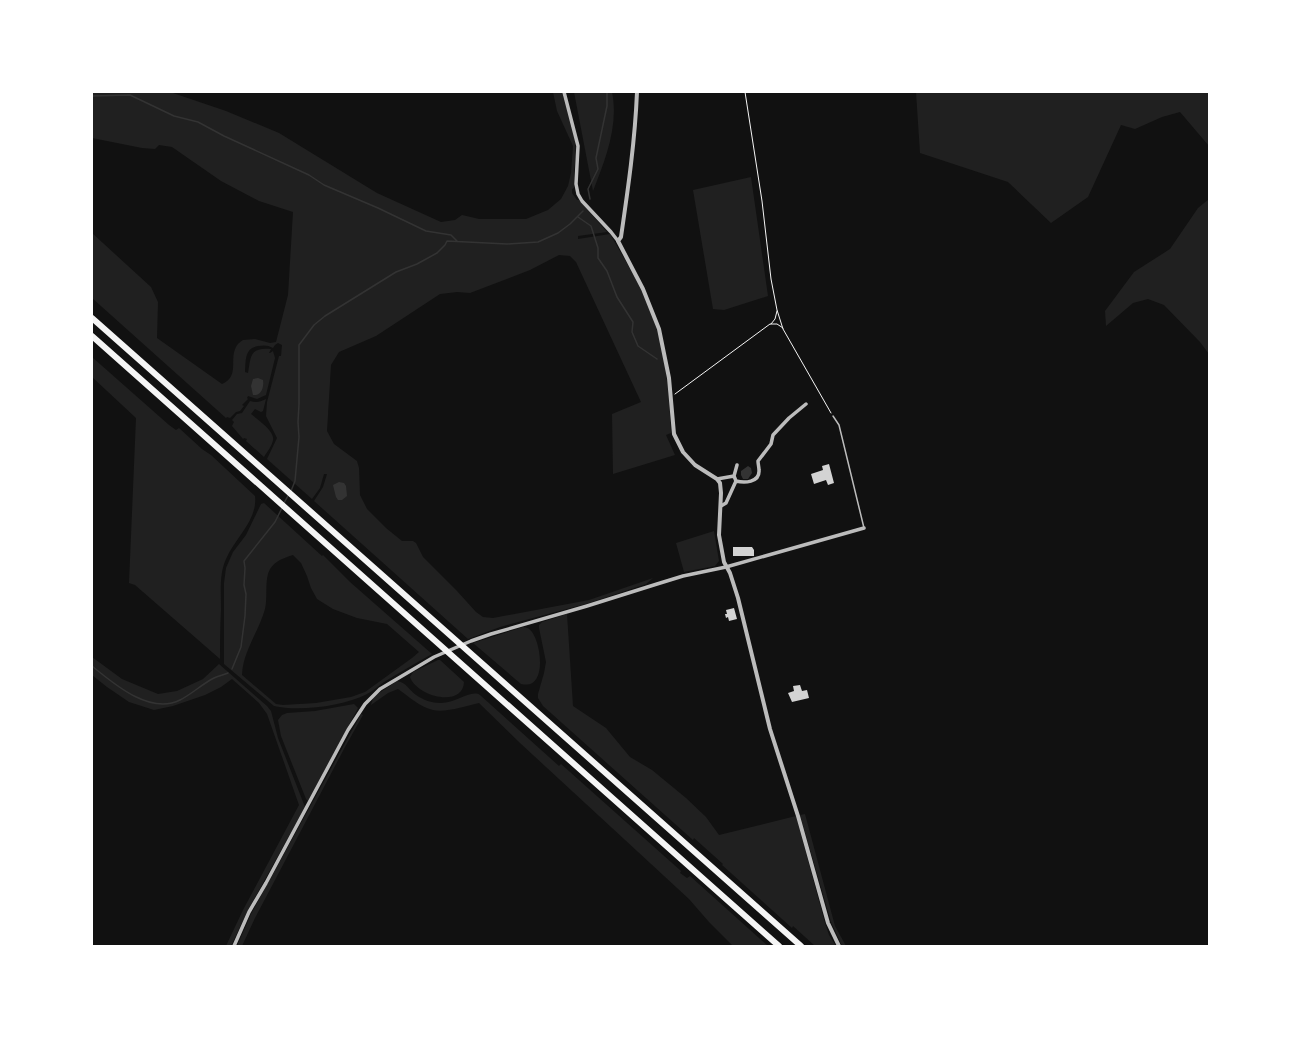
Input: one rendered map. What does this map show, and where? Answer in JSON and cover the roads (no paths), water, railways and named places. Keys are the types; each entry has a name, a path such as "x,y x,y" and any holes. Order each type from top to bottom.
{"highway":[{"path":"92,318 801,946"},
{"path":"92,336 779,946"}],"street":[{"path":"564,92 578,146 576,184 578,194 582,201 618,241 643,289 663,343 671,395 673,428 680,447 695,465 717,479 720,483 721,506 719,535 724,562 730,573 738,598 770,729 798,816 828,923 839,946"},
{"path":"618,241 621,237 636,127 637,92"},
{"path":"736,481 744,483 753,481 758,476 758,461 771,444 773,435 789,418 806,404"},
{"path":"721,506 726,504 736,481 734,476 737,465"},
{"path":"717,479 734,476"},
{"path":"234,946 249,912 348,730 365,704 380,689 434,657 478,639 683,576 726,567 864,528"}],"lane":[{"path":"833,416 838,425 864,528"}],"waterway":[{"path":"590,199 588,189 598,169 596,158 607,106 607,92"},
{"path":"92,96 130,95 174,116 198,122 224,136 309,175 324,185 378,208 426,231 451,235 457,241"},
{"path":"291,491 295,481 299,437 299,345 314,325 325,316 396,272 417,264 437,253 447,241 507,244 538,242 558,233 583,211"},
{"path":"578,217 591,226 598,248 598,258 607,271 617,297 633,322 632,332 638,346 657,359"},
{"path":"284,503 289,494"},
{"path":"232,669 241,647 245,616 246,594 244,585 244,561 275,522 282,508"},
{"path":"92,666 122,689 145,701 157,704 169,704 180,700 210,680 228,673"}]}
